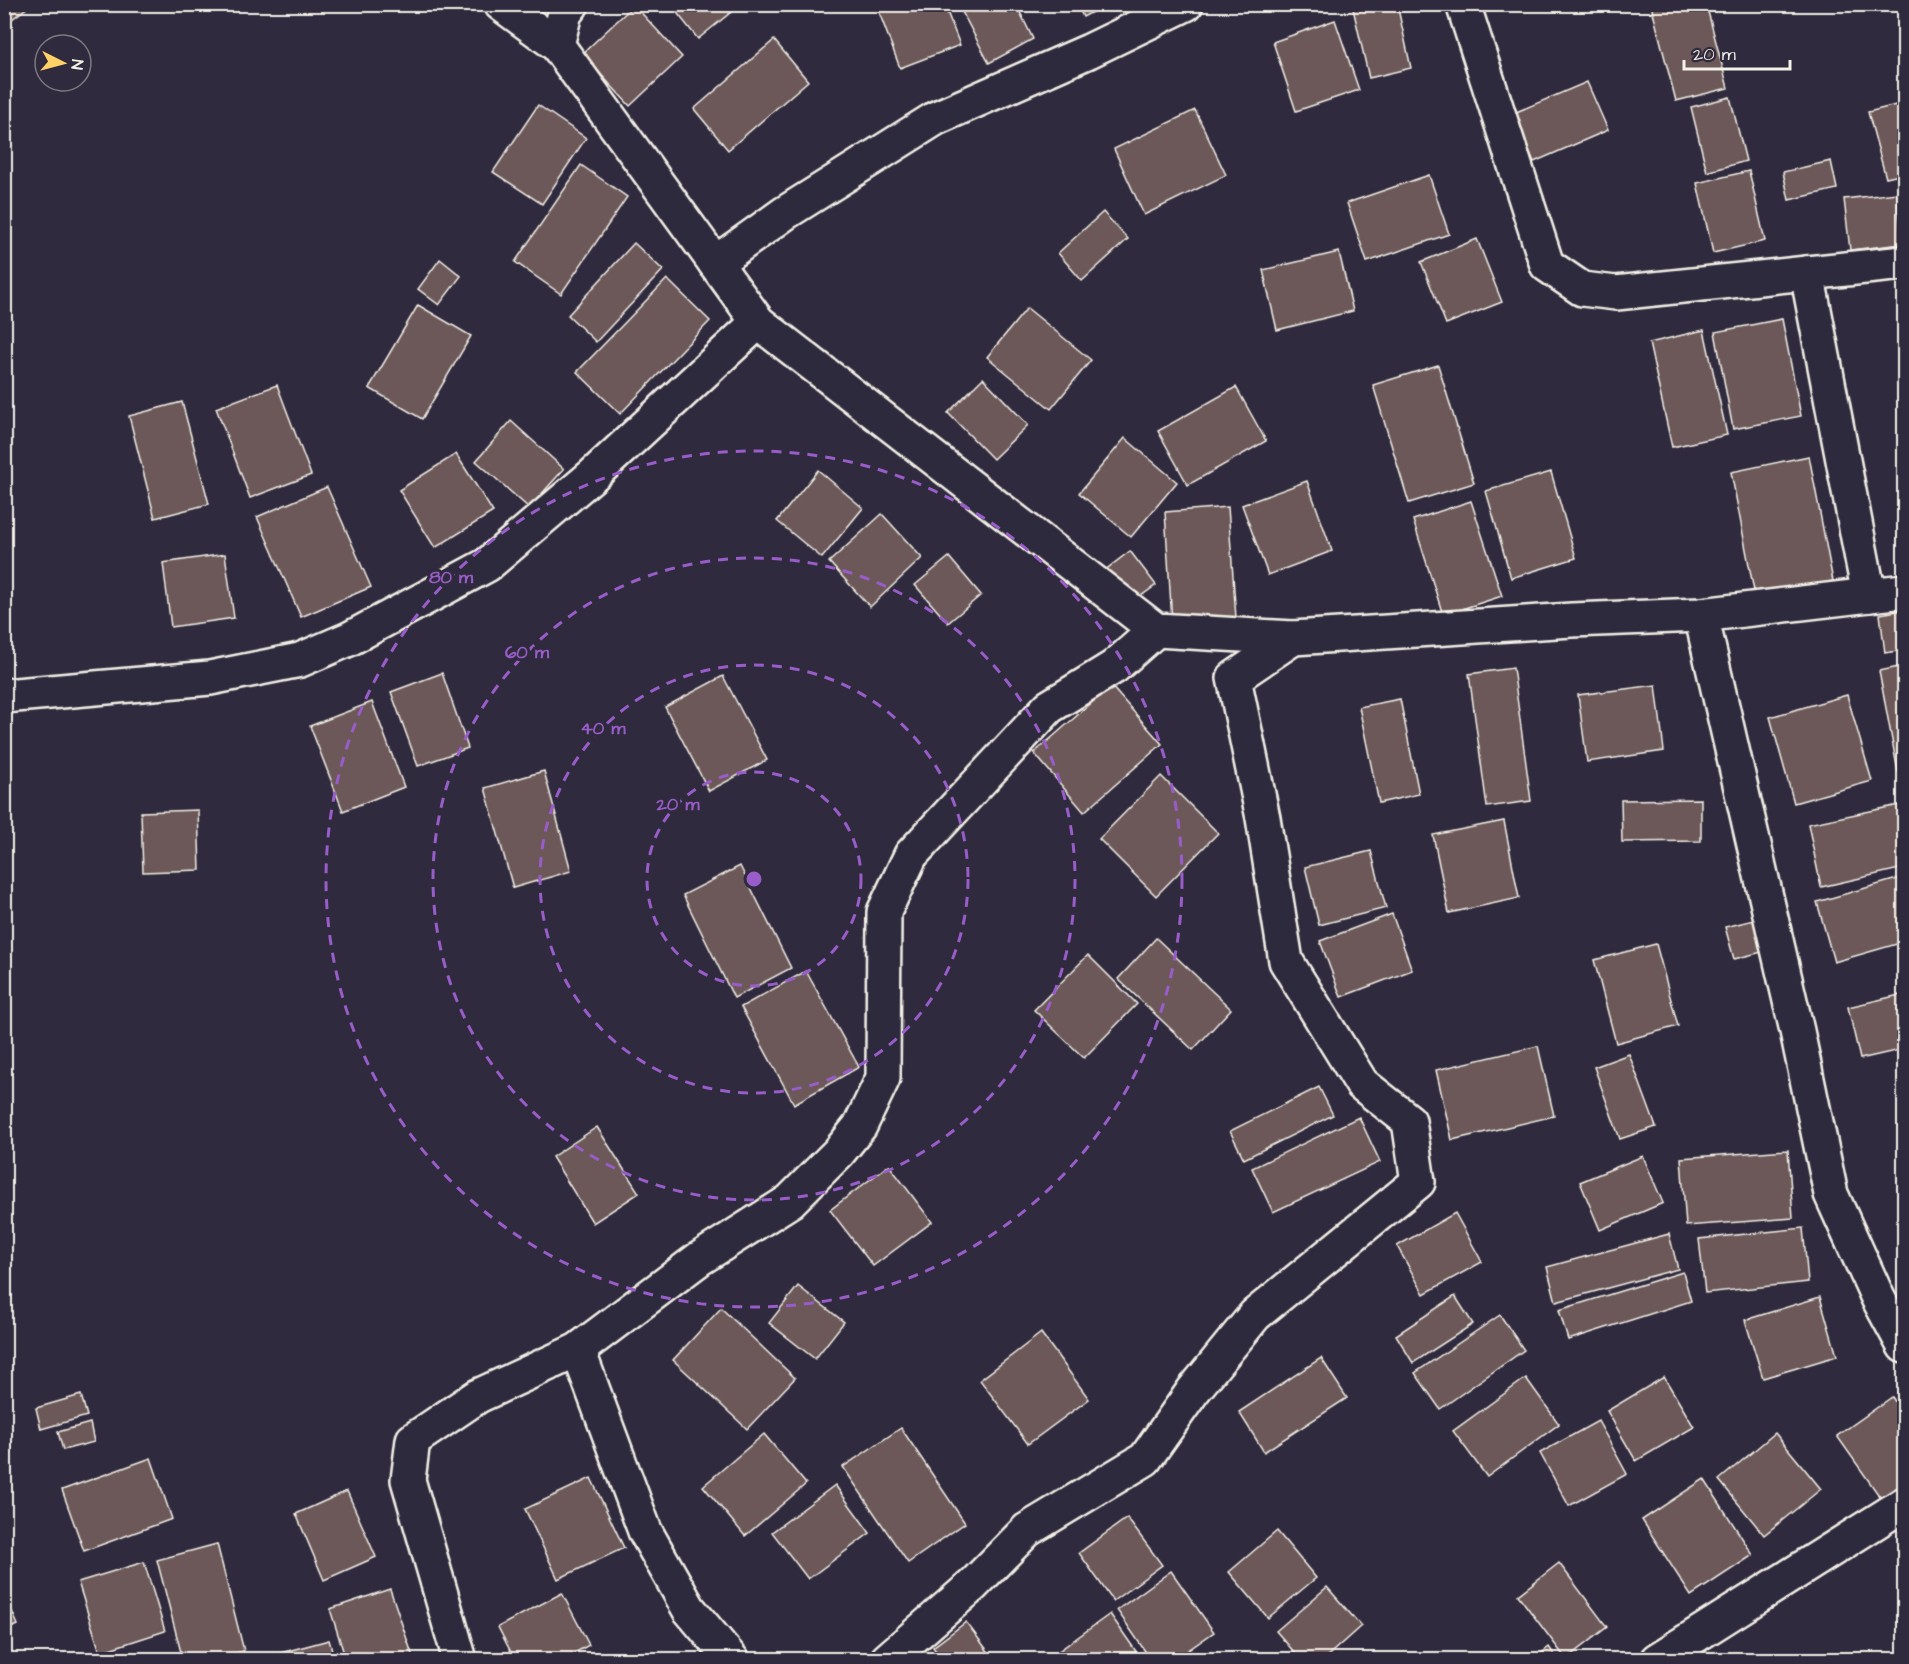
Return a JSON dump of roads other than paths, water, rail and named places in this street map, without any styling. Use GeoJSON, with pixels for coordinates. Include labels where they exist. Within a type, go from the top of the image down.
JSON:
{"type":"FeatureCollection","features":[{"type":"Feature","properties":{"kind":"street"},"geometry":{"type":"LineString","coordinates":[[501,4],[557,45],[758,322],[1156,630],[1293,638],[1572,620],[1701,615],[1905,591]]}},
{"type":"Feature","properties":{"kind":"street"},"geometry":{"type":"LineString","coordinates":[[557,45],[565,13],[572,4]]}},
{"type":"Feature","properties":{"kind":"street"},"geometry":{"type":"LineString","coordinates":[[715,263],[785,213],[936,118],[1089,51],[1186,4]]}},
{"type":"Feature","properties":{"kind":"street"},"geometry":{"type":"LineString","coordinates":[[1463,4],[1547,265],[1582,289],[1616,293],[1905,263]]}},
{"type":"Feature","properties":{"kind":"street"},"geometry":{"type":"LineString","coordinates":[[1807,273],[1869,595]]}},
{"type":"Feature","properties":{"kind":"street"},"geometry":{"type":"LineString","coordinates":[[4,696],[210,678],[300,660],[349,639],[487,565],[593,475],[758,322]]}},
{"type":"Feature","properties":{"kind":"street"},"geometry":{"type":"LineString","coordinates":[[1701,615],[1797,1031],[1831,1194],[1878,1298],[1905,1346]]}},
{"type":"Feature","properties":{"kind":"street"},"geometry":{"type":"LineString","coordinates":[[460,1659],[408,1480],[413,1440],[478,1396],[578,1350],[699,1259],[790,1201],[839,1152],[860,1126],[883,1078],[884,912],[911,855],[1049,707],[1114,667],[1156,630]]}},
{"type":"Feature","properties":{"kind":"street"},"geometry":{"type":"LineString","coordinates":[[887,1659],[973,1585],[1027,1530],[1145,1459],[1193,1391],[1255,1315],[1418,1182],[1408,1121],[1362,1084],[1286,961],[1263,818],[1234,678],[1293,638]]}},
{"type":"Feature","properties":{"kind":"street"},"geometry":{"type":"LineString","coordinates":[[578,1350],[645,1531],[689,1609],[732,1659]]}},
{"type":"Feature","properties":{"kind":"street"},"geometry":{"type":"LineString","coordinates":[[1657,1659],[1905,1504]]}}]}
